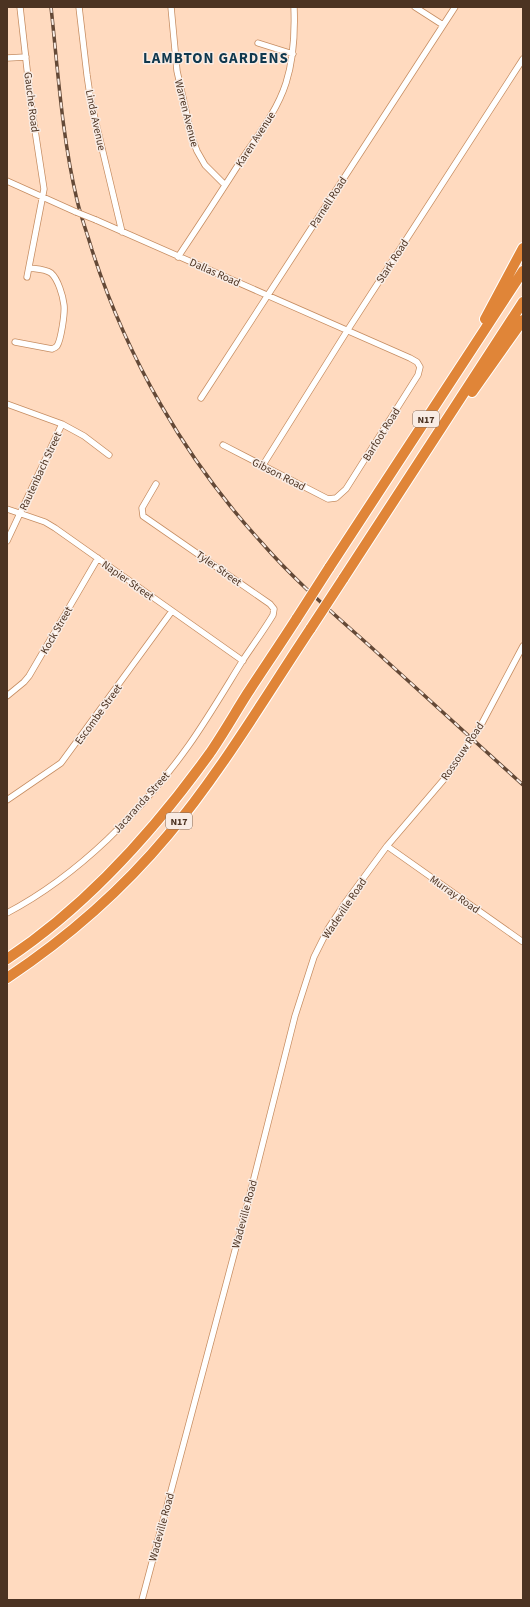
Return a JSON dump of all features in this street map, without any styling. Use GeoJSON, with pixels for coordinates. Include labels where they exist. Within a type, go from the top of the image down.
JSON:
{"type":"FeatureCollection","features":[{"type":"Feature","properties":{"kind":"highway"},"geometry":{"type":"LineString","coordinates":[[472,348],[484,319],[523,248]]}},
{"type":"Feature","properties":{"kind":"highway","name":"N17"},"geometry":{"type":"LineString","coordinates":[[7,958],[51,926],[84,898],[121,862],[156,824],[211,751],[523,271]]}},
{"type":"Feature","properties":{"kind":"highway","name":"N17"},"geometry":{"type":"LineString","coordinates":[[7,978],[34,959],[96,910],[167,836],[195,801],[344,579],[523,302]]}},
{"type":"Feature","properties":{"kind":"highway"},"geometry":{"type":"LineString","coordinates":[[419,462],[465,404],[523,320]]}},
{"type":"Feature","properties":{"kind":"street","name":"Gauche Road"},"geometry":{"type":"LineString","coordinates":[[20,7],[31,104],[44,181],[44,189],[27,277]]}},
{"type":"Feature","properties":{"kind":"street","name":"Linda Avenue"},"geometry":{"type":"LineString","coordinates":[[79,7],[91,102],[122,232]]}},
{"type":"Feature","properties":{"kind":"street","name":"Warren Avenue"},"geometry":{"type":"LineString","coordinates":[[171,7],[177,71],[192,138],[196,151],[205,165],[225,185]]}},
{"type":"Feature","properties":{"kind":"street","name":"Karen Avenue"},"geometry":{"type":"LineString","coordinates":[[178,257],[277,104],[286,84],[292,54],[294,39],[294,7]]}},
{"type":"Feature","properties":{"kind":"street"},"geometry":{"type":"LineString","coordinates":[[415,7],[443,25]]}},
{"type":"Feature","properties":{"kind":"street","name":"Parnell Road"},"geometry":{"type":"LineString","coordinates":[[201,398],[455,7]]}},
{"type":"Feature","properties":{"kind":"street"},"geometry":{"type":"LineString","coordinates":[[258,43],[292,54]]}},
{"type":"Feature","properties":{"kind":"street"},"geometry":{"type":"LineString","coordinates":[[7,58],[26,57]]}},
{"type":"Feature","properties":{"kind":"street","name":"Stark Road"},"geometry":{"type":"LineString","coordinates":[[263,465],[347,331],[523,59]]}},
{"type":"Feature","properties":{"kind":"street","name":"Dallas Road"},"geometry":{"type":"LineString","coordinates":[[7,181],[410,358],[417,362],[420,367]]}},
{"type":"Feature","properties":{"kind":"street"},"geometry":{"type":"LineString","coordinates":[[15,342],[52,349],[56,347],[64,311],[63,301],[58,287],[50,273],[29,268]]}},
{"type":"Feature","properties":{"kind":"street","name":"Barfoot Road"},"geometry":{"type":"LineString","coordinates":[[336,498],[342,493],[350,482],[418,375],[420,367]]}},
{"type":"Feature","properties":{"kind":"street"},"geometry":{"type":"LineString","coordinates":[[7,404],[62,424],[84,436],[109,455]]}},
{"type":"Feature","properties":{"kind":"street","name":"Rautenbach Street"},"geometry":{"type":"LineString","coordinates":[[7,541],[62,424]]}},
{"type":"Feature","properties":{"kind":"street","name":"Gibson Road"},"geometry":{"type":"LineString","coordinates":[[223,445],[328,499],[336,498]]}},
{"type":"Feature","properties":{"kind":"street","name":"Tyler Street"},"geometry":{"type":"LineString","coordinates":[[156,484],[142,508],[143,516],[270,604],[274,609],[273,615],[243,660]]}},
{"type":"Feature","properties":{"kind":"street","name":"Napier Street"},"geometry":{"type":"LineString","coordinates":[[7,509],[50,525],[243,660]]}},
{"type":"Feature","properties":{"kind":"street","name":"Kock Street"},"geometry":{"type":"LineString","coordinates":[[7,696],[29,676],[98,558]]}},
{"type":"Feature","properties":{"kind":"street","name":"Escombe Street"},"geometry":{"type":"LineString","coordinates":[[7,800],[61,763],[172,611]]}},
{"type":"Feature","properties":{"kind":"street","name":"Rossouw Road"},"geometry":{"type":"LineString","coordinates":[[387,846],[446,777],[466,748],[481,724],[523,646]]}},
{"type":"Feature","properties":{"kind":"street","name":"Jacaranda Street"},"geometry":{"type":"LineString","coordinates":[[7,913],[38,894],[84,860],[109,838],[140,806],[189,745],[243,660]]}},
{"type":"Feature","properties":{"kind":"street","name":"Murray Road"},"geometry":{"type":"LineString","coordinates":[[387,846],[523,942]]}},
{"type":"Feature","properties":{"kind":"street","name":"Wadeville Road"},"geometry":{"type":"LineString","coordinates":[[142,1600],[296,1016],[313,961],[332,922],[387,846]]}},
{"type":"Feature","properties":{"kind":"railway"},"geometry":{"type":"LineString","coordinates":[[51,7],[64,128],[72,176],[79,206],[92,250],[122,330],[161,406],[208,477],[234,511],[288,571],[523,785]]}},
{"type":"Feature","properties":{"kind":"district","name":"LAMBTON GARDENS"},"geometry":{"type":"Point","coordinates":[216,58]}}]}
